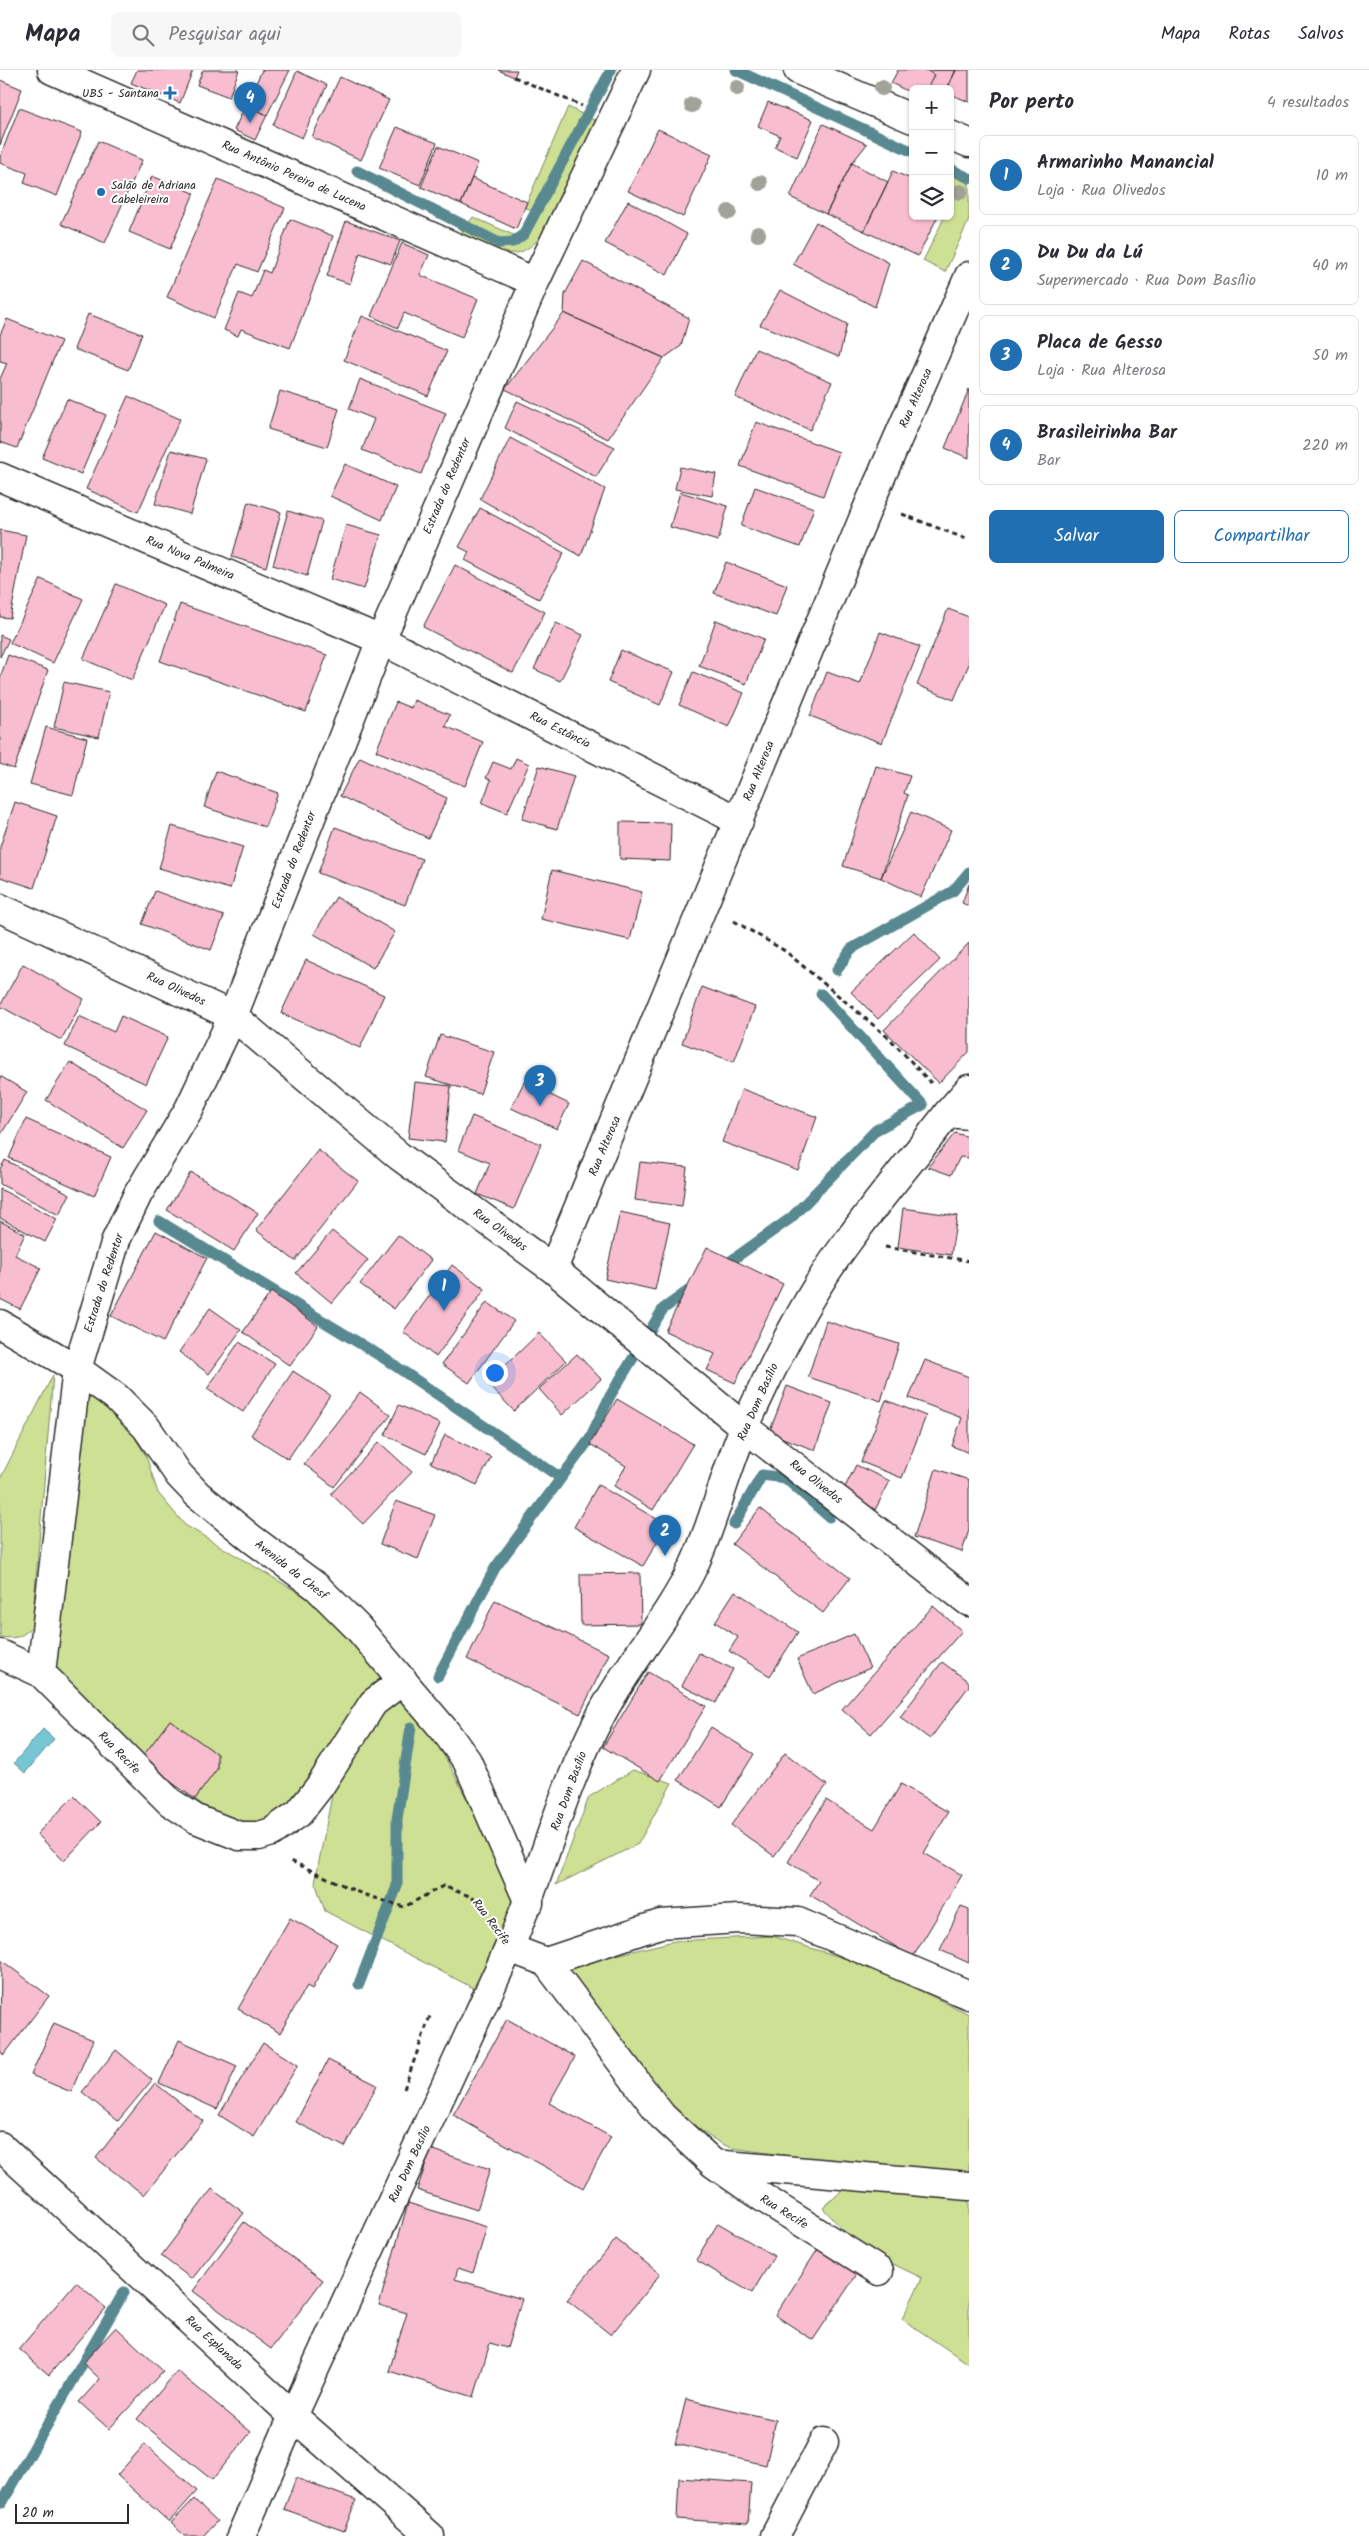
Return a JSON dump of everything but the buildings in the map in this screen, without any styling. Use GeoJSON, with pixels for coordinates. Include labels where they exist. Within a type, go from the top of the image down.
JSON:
{"type":"FeatureCollection","features":[{"type":"Feature","properties":{"kind":"street","name":"Rua Antônio Pereira de Lucena"},"geometry":{"type":"LineString","coordinates":[[52,70],[535,282]]}},
{"type":"Feature","properties":{"kind":"street","name":"Estrada do Redentor"},"geometry":{"type":"LineString","coordinates":[[40,1673],[77,1369],[116,1240],[138,1194],[189,1109],[233,1016],[381,640],[535,282],[636,70]]}},
{"type":"Feature","properties":{"kind":"street"},"geometry":{"type":"LineString","coordinates":[[798,70],[909,118]]}},
{"type":"Feature","properties":{"kind":"street"},"geometry":{"type":"LineString","coordinates":[[954,137],[969,143]]}},
{"type":"Feature","properties":{"kind":"street","name":"Rua Alterosa"},"geometry":{"type":"LineString","coordinates":[[553,1269],[706,904],[870,502],[969,276]]}},
{"type":"Feature","properties":{"kind":"street","name":"Rua Nova Palmeira"},"geometry":{"type":"LineString","coordinates":[[0,477],[381,640]]}},
{"type":"Feature","properties":{"kind":"street","name":"Rua Estância"},"geometry":{"type":"LineString","coordinates":[[381,640],[739,821]]}},
{"type":"Feature","properties":{"kind":"street","name":"Rua Olivedos"},"geometry":{"type":"LineString","coordinates":[[0,908],[233,1016],[399,1156],[553,1269],[744,1426],[969,1602]]}},
{"type":"Feature","properties":{"kind":"street","name":"Rua Dom Basílio"},"geometry":{"type":"LineString","coordinates":[[241,2536],[293,2416],[529,1903],[581,1755],[601,1716],[673,1603],[692,1568],[709,1531],[744,1426],[788,1336],[847,1241],[960,1106]]}},
{"type":"Feature","properties":{"kind":"street","name":"Avenida da Chesf"},"geometry":{"type":"LineString","coordinates":[[0,1324],[77,1369],[116,1397],[146,1426],[179,1475],[204,1500],[317,1587],[358,1628],[446,1732],[467,1761],[529,1903]]}},
{"type":"Feature","properties":{"kind":"street","name":"Rua Recife"},"geometry":{"type":"LineString","coordinates":[[0,1654],[40,1673],[170,1802],[196,1819],[239,1836]]}},
{"type":"Feature","properties":{"kind":"street"},"geometry":{"type":"LineString","coordinates":[[239,1836],[259,1836],[272,1832],[299,1813],[320,1786],[373,1703],[402,1680]]}},
{"type":"Feature","properties":{"kind":"street"},"geometry":{"type":"LineString","coordinates":[[546,1962],[660,1924],[739,1919],[798,1922],[969,1995]]}},
{"type":"Feature","properties":{"kind":"street","name":"Rua Recife"},"geometry":{"type":"LineString","coordinates":[[509,1948],[546,1962],[662,2116],[714,2164],[757,2194],[879,2271]]}},
{"type":"Feature","properties":{"kind":"street","name":"Rua Esplanada"},"geometry":{"type":"LineString","coordinates":[[0,2146],[293,2416],[430,2536]]}},
{"type":"Feature","properties":{"kind":"street"},"geometry":{"type":"LineString","coordinates":[[714,2164],[969,2186]]}},
{"type":"Feature","properties":{"kind":"street"},"geometry":{"type":"LineString","coordinates":[[775,2536],[824,2442]]}},
{"type":"Feature","properties":{"kind":"path"},"geometry":{"type":"LineString","coordinates":[[514,77],[574,102]]}},
{"type":"Feature","properties":{"kind":"path"},"geometry":{"type":"LineString","coordinates":[[870,502],[969,540]]}},
{"type":"Feature","properties":{"kind":"path"},"geometry":{"type":"LineString","coordinates":[[706,904],[785,951],[890,1040],[960,1106]]}},
{"type":"Feature","properties":{"kind":"path"},"geometry":{"type":"LineString","coordinates":[[847,1241],[969,1261]]}},
{"type":"Feature","properties":{"kind":"path","name":"Rua Recife"},"geometry":{"type":"LineString","coordinates":[[239,1836],[362,1894],[404,1907],[443,1886],[472,1897],[509,1948]]}},
{"type":"Feature","properties":{"kind":"green space"},"geometry":{"type":"Polygon","coordinates":[[[568,107],[600,123],[543,236],[524,250],[511,253],[488,247],[460,234],[473,217],[518,237],[524,234],[535,213],[525,207],[568,107]]]}},
{"type":"Feature","properties":{"kind":"green space"},"geometry":{"type":"Polygon","coordinates":[[[954,175],[969,181],[969,220],[945,272],[923,261],[943,220],[954,220],[954,175]]]}},
{"type":"Feature","properties":{"kind":"green space"},"geometry":{"type":"Polygon","coordinates":[[[53,1375],[32,1626],[18,1637],[0,1637],[0,1479],[53,1375]]]}},
{"type":"Feature","properties":{"kind":"green space"},"geometry":{"type":"Polygon","coordinates":[[[82,1387],[126,1423],[146,1456],[158,1493],[185,1525],[309,1599],[336,1619],[385,1680],[295,1799],[269,1819],[254,1824],[224,1822],[195,1799],[217,1769],[217,1754],[170,1720],[140,1760],[51,1667],[82,1387]]]}},
{"type":"Feature","properties":{"kind":"green space"},"geometry":{"type":"Polygon","coordinates":[[[396,1696],[413,1704],[450,1766],[515,1893],[514,1912],[477,1990],[325,1911],[315,1882],[332,1795],[356,1744],[396,1696]]]}},
{"type":"Feature","properties":{"kind":"green space"},"geometry":{"type":"Polygon","coordinates":[[[633,1770],[672,1783],[638,1844],[556,1885],[589,1797],[633,1770]]]}},
{"type":"Feature","properties":{"kind":"green space"},"geometry":{"type":"Polygon","coordinates":[[[772,1936],[866,1965],[969,2014],[969,2176],[900,2171],[732,2148],[710,2137],[687,2119],[663,2096],[616,2042],[559,1969],[674,1941],[772,1936]]]}},
{"type":"Feature","properties":{"kind":"green space"},"geometry":{"type":"Polygon","coordinates":[[[849,2184],[969,2198],[969,2364],[902,2319],[922,2278],[893,2264],[850,2238],[823,2208],[849,2184]]]}},
{"type":"Feature","properties":{"kind":"water"},"geometry":{"type":"Polygon","coordinates":[[[43,1729],[54,1739],[25,1773],[14,1763],[43,1729]]]}},
{"type":"Feature","properties":{"kind":"waterway"},"geometry":{"type":"LineString","coordinates":[[357,171],[499,243],[513,242],[524,234],[611,70]]}},
{"type":"Feature","properties":{"kind":"waterway"},"geometry":{"type":"LineString","coordinates":[[736,70],[909,150]]}},
{"type":"Feature","properties":{"kind":"waterway"},"geometry":{"type":"LineString","coordinates":[[954,171],[969,178]]}},
{"type":"Feature","properties":{"kind":"waterway"},"geometry":{"type":"LineString","coordinates":[[837,970],[851,949],[953,891],[969,872]]}},
{"type":"Feature","properties":{"kind":"waterway"},"geometry":{"type":"LineString","coordinates":[[721,1268],[791,1218],[876,1130],[923,1105],[821,994]]}},
{"type":"Feature","properties":{"kind":"waterway"},"geometry":{"type":"LineString","coordinates":[[159,1221],[382,1357],[561,1478]]}},
{"type":"Feature","properties":{"kind":"waterway"},"geometry":{"type":"LineString","coordinates":[[438,1676],[495,1568],[589,1440],[610,1396],[663,1309],[695,1286]]}},
{"type":"Feature","properties":{"kind":"waterway"},"geometry":{"type":"LineString","coordinates":[[734,1524],[762,1475],[785,1478],[829,1517]]}},
{"type":"Feature","properties":{"kind":"waterway"},"geometry":{"type":"LineString","coordinates":[[359,1984],[397,1886],[397,1819],[411,1727]]}},
{"type":"Feature","properties":{"kind":"waterway"},"geometry":{"type":"LineString","coordinates":[[2,2503],[124,2292]]}},
{"type":"Feature","properties":{"kind":"place","name":"UBS - Santana"},"geometry":{"type":"Point","coordinates":[170,93]}},
{"type":"Feature","properties":{"kind":"place","name":"Brasileirinha Bar"},"geometry":{"type":"Point","coordinates":[250,123]}},
{"type":"Feature","properties":{"kind":"place","name":"Salão de Adriana Cabeleireira"},"geometry":{"type":"Point","coordinates":[101,192]}},
{"type":"Feature","properties":{"kind":"place","name":"Placa de Gesso"},"geometry":{"type":"Point","coordinates":[540,1106]}},
{"type":"Feature","properties":{"kind":"place","name":"Armarinho Manancial"},"geometry":{"type":"Point","coordinates":[444,1311]}},
{"type":"Feature","properties":{"kind":"place","name":"Du Du da Lú"},"geometry":{"type":"Point","coordinates":[665,1556]}}]}
